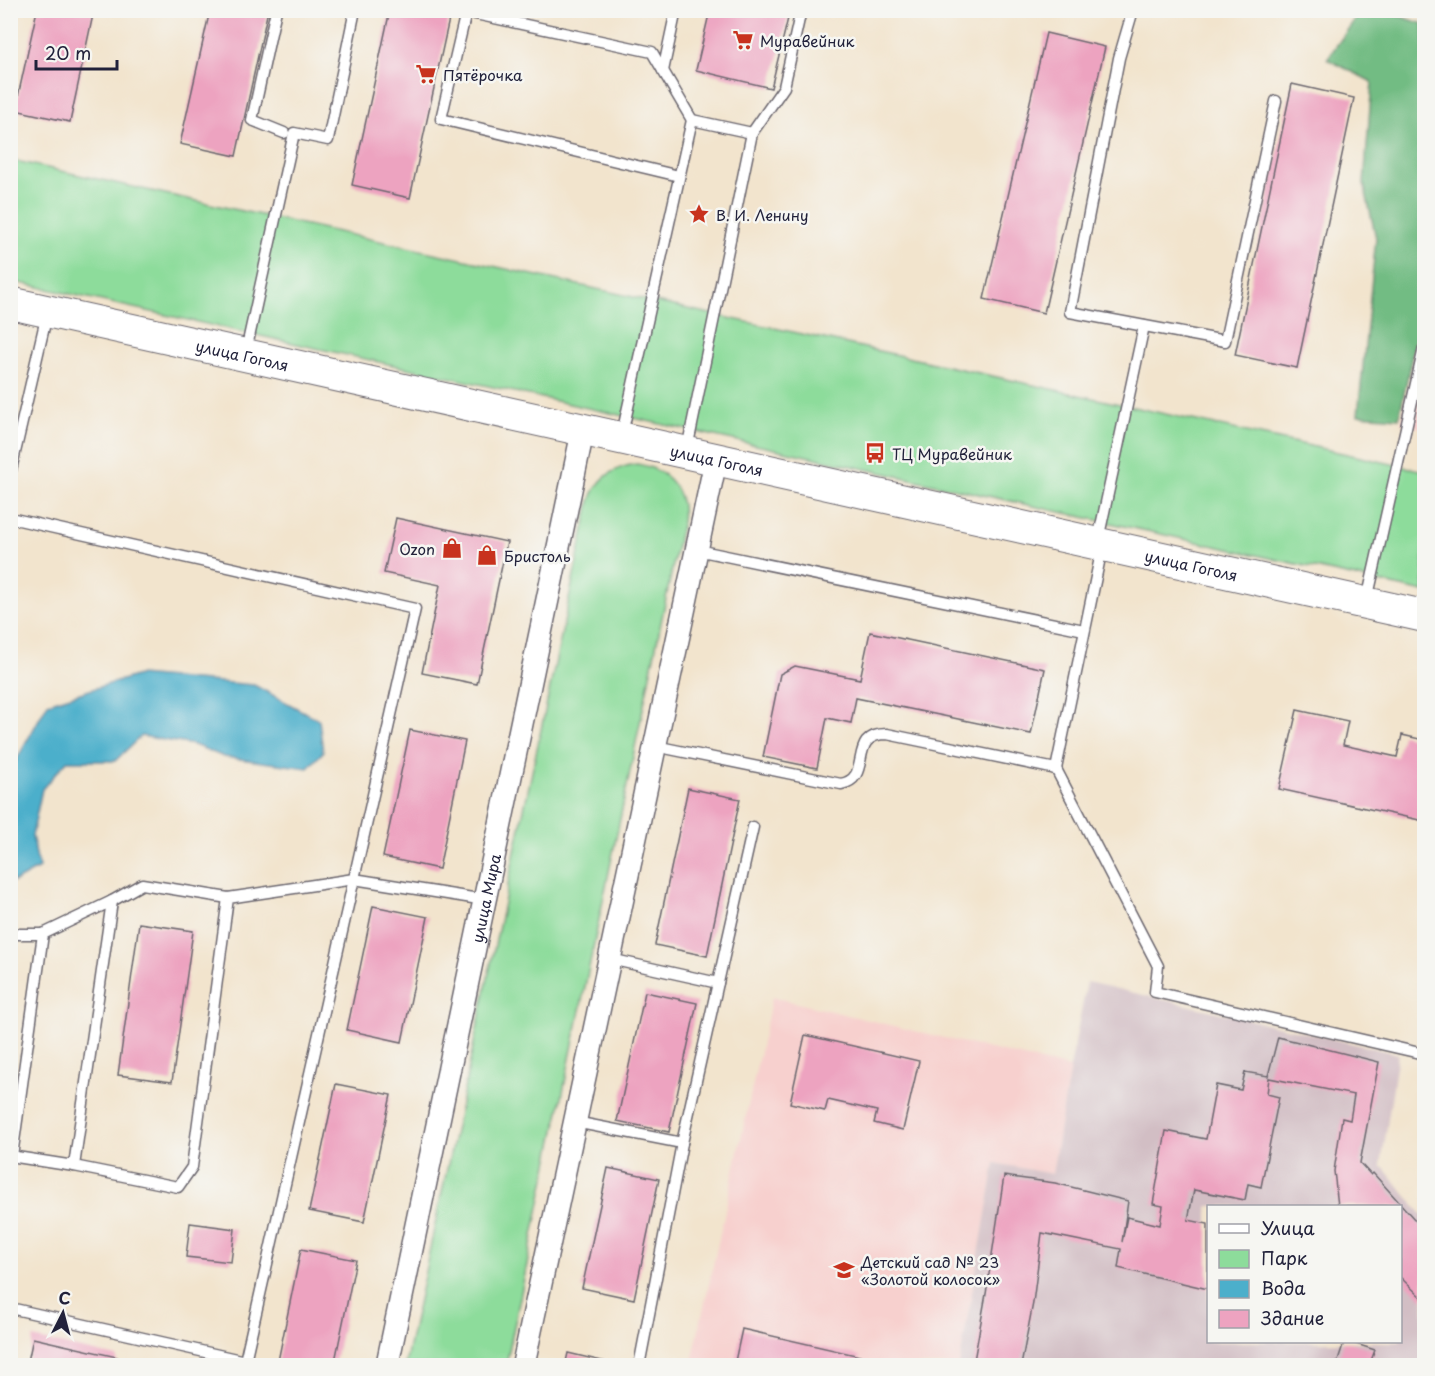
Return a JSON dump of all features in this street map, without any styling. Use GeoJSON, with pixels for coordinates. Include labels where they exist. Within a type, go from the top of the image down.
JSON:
{"type":"FeatureCollection","features":[{"type":"Feature","properties":{"kind":"main road","name":"улица Гоголя"},"geometry":{"type":"LineString","coordinates":[[10,303],[1425,616]]}},
{"type":"Feature","properties":{"kind":"street","name":"улица Мира"},"geometry":{"type":"LineString","coordinates":[[387,1365],[583,430]]}},
{"type":"Feature","properties":{"kind":"street"},"geometry":{"type":"LineString","coordinates":[[523,1365],[697,550],[701,456]]}},
{"type":"Feature","properties":{"kind":"lane"},"geometry":{"type":"LineString","coordinates":[[10,18],[12,10]]}},
{"type":"Feature","properties":{"kind":"lane"},"geometry":{"type":"LineString","coordinates":[[276,10],[252,120],[284,133]]}},
{"type":"Feature","properties":{"kind":"lane"},"geometry":{"type":"LineString","coordinates":[[245,354],[294,134],[328,140],[355,10]]}},
{"type":"Feature","properties":{"kind":"lane"},"geometry":{"type":"LineString","coordinates":[[663,71],[676,10]]}},
{"type":"Feature","properties":{"kind":"lane"},"geometry":{"type":"LineString","coordinates":[[701,456],[752,133],[784,87],[801,10]]}},
{"type":"Feature","properties":{"kind":"lane"},"geometry":{"type":"LineString","coordinates":[[1133,10],[1119,58],[1070,312],[1225,341],[1276,101]]}},
{"type":"Feature","properties":{"kind":"lane"},"geometry":{"type":"LineString","coordinates":[[621,438],[692,120],[652,52],[466,12],[441,119],[679,176]]}},
{"type":"Feature","properties":{"kind":"lane"},"geometry":{"type":"LineString","coordinates":[[692,120],[752,133]]}},
{"type":"Feature","properties":{"kind":"lane"},"geometry":{"type":"LineString","coordinates":[[10,474],[47,311]]}},
{"type":"Feature","properties":{"kind":"lane"},"geometry":{"type":"LineString","coordinates":[[1144,326],[1056,769],[1158,966],[1155,992],[1425,1054]]}},
{"type":"Feature","properties":{"kind":"lane"},"geometry":{"type":"LineString","coordinates":[[1367,603],[1425,348]]}},
{"type":"Feature","properties":{"kind":"lane"},"geometry":{"type":"LineString","coordinates":[[10,518],[415,609],[245,1361],[10,1308]]}},
{"type":"Feature","properties":{"kind":"lane"},"geometry":{"type":"LineString","coordinates":[[697,550],[1084,630]]}},
{"type":"Feature","properties":{"kind":"lane"},"geometry":{"type":"LineString","coordinates":[[655,746],[841,784],[853,779],[858,773],[864,745],[867,740],[878,734],[1056,769]]}},
{"type":"Feature","properties":{"kind":"lane"},"geometry":{"type":"LineString","coordinates":[[639,1365],[682,1143],[753,827]]}},
{"type":"Feature","properties":{"kind":"lane"},"geometry":{"type":"LineString","coordinates":[[10,934],[44,934],[142,884],[228,898],[354,879],[485,900]]}},
{"type":"Feature","properties":{"kind":"lane"},"geometry":{"type":"LineString","coordinates":[[44,934],[11,1156],[178,1187],[192,1167],[228,898]]}},
{"type":"Feature","properties":{"kind":"lane"},"geometry":{"type":"LineString","coordinates":[[74,1166],[112,901]]}},
{"type":"Feature","properties":{"kind":"lane"},"geometry":{"type":"LineString","coordinates":[[609,959],[718,982]]}},
{"type":"Feature","properties":{"kind":"lane"},"geometry":{"type":"LineString","coordinates":[[575,1122],[682,1143]]}},
{"type":"Feature","properties":{"kind":"shaded area"},"geometry":{"type":"Polygon","coordinates":[[[1424,326],[1424,429],[1401,423],[1424,326]]]}},
{"type":"Feature","properties":{"kind":"shaded area"},"geometry":{"type":"Polygon","coordinates":[[[1087,982],[1398,1054],[1381,1165],[1424,1217],[1424,1365],[959,1366],[995,1163],[1052,1174],[1087,982]]]}},
{"type":"Feature","properties":{"kind":"shaded area","name":"Детский сад № 23 «Золотой колосок»"},"geometry":{"type":"Polygon","coordinates":[[[772,997],[1070,1068],[1052,1174],[995,1163],[959,1365],[691,1366],[772,997]]]}},
{"type":"Feature","properties":{"kind":"green space"},"geometry":{"type":"Polygon","coordinates":[[[1383,11],[1424,24],[1424,298],[1399,418],[1358,415],[1376,238],[1364,184],[1372,82],[1327,59],[1356,18],[1383,11]]]}},
{"type":"Feature","properties":{"kind":"green space"},"geometry":{"type":"Polygon","coordinates":[[[11,160],[1424,471],[1424,592],[11,281],[11,160]]]}},
{"type":"Feature","properties":{"kind":"green space"},"geometry":{"type":"Polygon","coordinates":[[[637,464],[657,471],[672,483],[681,500],[682,522],[506,1365],[405,1365],[590,501],[597,486],[607,475],[637,464]]]}},
{"type":"Feature","properties":{"kind":"water"},"geometry":{"type":"Polygon","coordinates":[[[138,675],[254,685],[319,720],[323,752],[308,768],[224,757],[194,745],[141,736],[115,761],[67,761],[42,789],[32,836],[39,868],[14,882],[10,877],[11,770],[48,703],[138,675]]]}},
{"type":"Feature","properties":{"kind":"building"},"geometry":{"type":"Polygon","coordinates":[[[37,10],[94,10],[70,122],[15,110],[37,10]]]}},
{"type":"Feature","properties":{"kind":"building"},"geometry":{"type":"Polygon","coordinates":[[[210,10],[268,10],[236,156],[180,144],[210,10]]]}},
{"type":"Feature","properties":{"kind":"building"},"geometry":{"type":"Polygon","coordinates":[[[390,10],[451,10],[410,198],[352,185],[390,10]]]}},
{"type":"Feature","properties":{"kind":"building","name":"Муравейник"},"geometry":{"type":"Polygon","coordinates":[[[710,10],[790,10],[771,88],[696,70],[710,10]]]}},
{"type":"Feature","properties":{"kind":"building"},"geometry":{"type":"Polygon","coordinates":[[[1046,33],[1105,47],[1044,313],[984,299],[1046,33]]]}},
{"type":"Feature","properties":{"kind":"building"},"geometry":{"type":"Polygon","coordinates":[[[1292,84],[1354,98],[1297,368],[1235,355],[1292,84]]]}},
{"type":"Feature","properties":{"kind":"building"},"geometry":{"type":"Polygon","coordinates":[[[396,518],[507,542],[477,684],[422,673],[440,585],[384,573],[396,518]]]}},
{"type":"Feature","properties":{"kind":"building"},"geometry":{"type":"Polygon","coordinates":[[[870,632],[1045,669],[1031,734],[856,698],[851,723],[827,718],[817,768],[763,757],[780,674],[795,666],[860,679],[870,632]]]}},
{"type":"Feature","properties":{"kind":"building"},"geometry":{"type":"Polygon","coordinates":[[[1297,710],[1348,721],[1343,745],[1397,757],[1402,735],[1424,740],[1424,821],[1279,789],[1297,710]]]}},
{"type":"Feature","properties":{"kind":"building"},"geometry":{"type":"Polygon","coordinates":[[[410,730],[465,741],[439,869],[383,857],[410,730]]]}},
{"type":"Feature","properties":{"kind":"building"},"geometry":{"type":"Polygon","coordinates":[[[688,788],[740,799],[707,956],[655,945],[688,788]]]}},
{"type":"Feature","properties":{"kind":"building"},"geometry":{"type":"Polygon","coordinates":[[[373,906],[428,917],[402,1042],[347,1030],[373,906]]]}},
{"type":"Feature","properties":{"kind":"building"},"geometry":{"type":"Polygon","coordinates":[[[139,923],[193,931],[172,1082],[118,1075],[139,923]]]}},
{"type":"Feature","properties":{"kind":"building"},"geometry":{"type":"Polygon","coordinates":[[[645,992],[697,1003],[669,1132],[617,1121],[645,992]]]}},
{"type":"Feature","properties":{"kind":"building"},"geometry":{"type":"Polygon","coordinates":[[[805,1035],[919,1061],[903,1130],[874,1123],[877,1111],[828,1100],[825,1111],[790,1103],[805,1035]]]}},
{"type":"Feature","properties":{"kind":"building"},"geometry":{"type":"Polygon","coordinates":[[[1278,1037],[1379,1062],[1360,1163],[1371,1175],[1373,1173],[1402,1205],[1338,1205],[1334,1171],[1342,1118],[1350,1120],[1354,1095],[1269,1078],[1267,1094],[1279,1097],[1261,1187],[1248,1184],[1245,1200],[1194,1190],[1188,1220],[1207,1224],[1207,1289],[1118,1268],[1121,1249],[1042,1233],[1033,1303],[1021,1366],[973,1366],[1004,1176],[1055,1183],[1128,1201],[1122,1242],[1127,1217],[1160,1225],[1163,1206],[1153,1204],[1166,1131],[1206,1139],[1216,1085],[1241,1090],[1245,1072],[1268,1076],[1278,1037]]]}},
{"type":"Feature","properties":{"kind":"building"},"geometry":{"type":"Polygon","coordinates":[[[336,1084],[391,1095],[364,1222],[309,1211],[336,1084]]]}},
{"type":"Feature","properties":{"kind":"building"},"geometry":{"type":"Polygon","coordinates":[[[608,1168],[659,1179],[634,1299],[582,1288],[608,1168]]]}},
{"type":"Feature","properties":{"kind":"building"},"geometry":{"type":"Polygon","coordinates":[[[1402,1205],[1424,1230],[1424,1300],[1402,1279],[1402,1205]]]}},
{"type":"Feature","properties":{"kind":"building"},"geometry":{"type":"Polygon","coordinates":[[[190,1223],[235,1229],[231,1262],[186,1257],[190,1223]]]}},
{"type":"Feature","properties":{"kind":"building"},"geometry":{"type":"Polygon","coordinates":[[[301,1249],[356,1260],[334,1366],[277,1366],[301,1249]]]}},
{"type":"Feature","properties":{"kind":"building"},"geometry":{"type":"Polygon","coordinates":[[[742,1329],[860,1356],[858,1366],[734,1366],[742,1329]]]}},
{"type":"Feature","properties":{"kind":"building"},"geometry":{"type":"Polygon","coordinates":[[[33,1338],[117,1357],[116,1366],[27,1366],[33,1338]]]}},
{"type":"Feature","properties":{"kind":"building"},"geometry":{"type":"Polygon","coordinates":[[[1344,1343],[1353,1343],[1375,1350],[1369,1366],[1336,1366],[1344,1343]]]}},
{"type":"Feature","properties":{"kind":"building"},"geometry":{"type":"Polygon","coordinates":[[[568,1353],[619,1365],[619,1366],[565,1366],[568,1353]]]}},
{"type":"Feature","properties":{"kind":"place","name":"Муравейник"},"geometry":{"type":"Point","coordinates":[743,40]}},
{"type":"Feature","properties":{"kind":"place","name":"Пятёрочка"},"geometry":{"type":"Point","coordinates":[426,74]}},
{"type":"Feature","properties":{"kind":"place","name":"В. И. Ленину"},"geometry":{"type":"Point","coordinates":[699,214]}},
{"type":"Feature","properties":{"kind":"place","name":"ТЦ Муравейник"},"geometry":{"type":"Point","coordinates":[875,453]}},
{"type":"Feature","properties":{"kind":"place","name":"Ozon"},"geometry":{"type":"Point","coordinates":[452,548]}},
{"type":"Feature","properties":{"kind":"place","name":"Бристоль"},"geometry":{"type":"Point","coordinates":[487,555]}},
{"type":"Feature","properties":{"kind":"place","name":"Детский сад № 23 «Золотой колосок»"},"geometry":{"type":"Point","coordinates":[844,1270]}}]}
